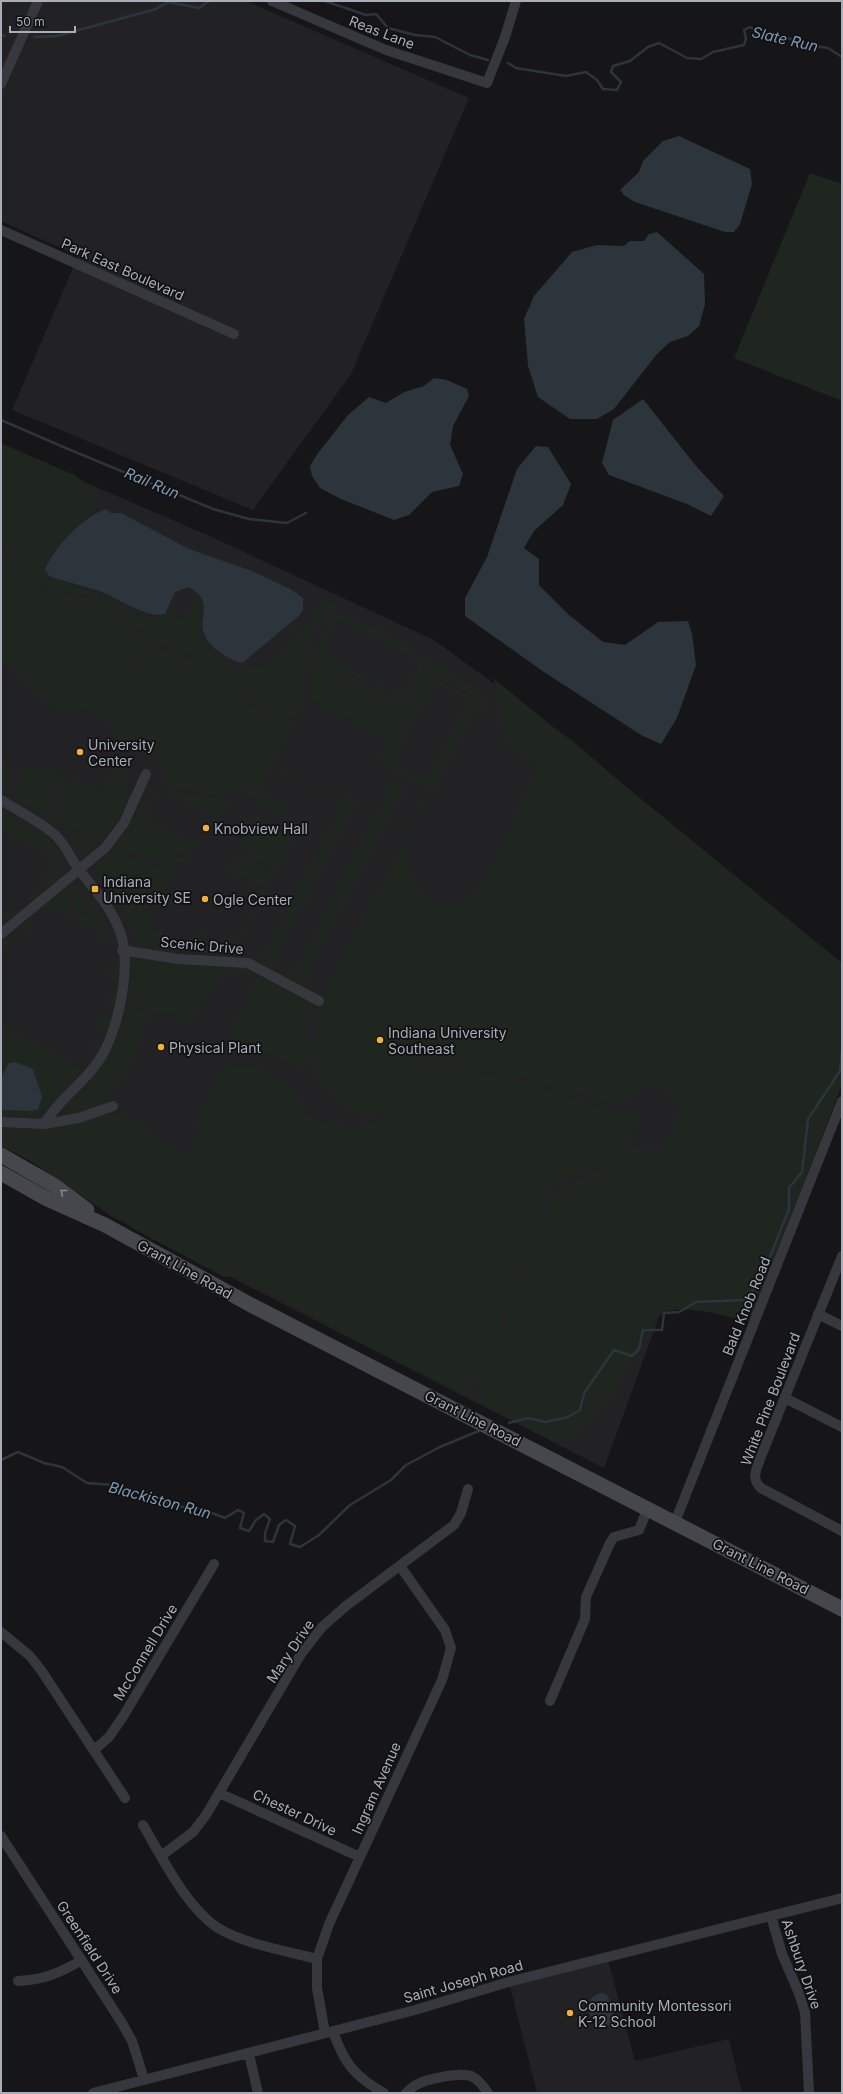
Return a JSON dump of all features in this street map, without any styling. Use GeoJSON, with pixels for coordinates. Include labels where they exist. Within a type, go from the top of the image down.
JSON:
{"type":"FeatureCollection","features":[{"type":"Feature","properties":{"kind":"main road","name":"Grant Line Road"},"geometry":{"type":"LineString","coordinates":[[1,1155],[55,1186],[105,1225]]}},
{"type":"Feature","properties":{"kind":"main road","name":"Grant Line Road"},"geometry":{"type":"LineString","coordinates":[[1,1173],[47,1199],[105,1225],[258,1308],[842,1608]]}},
{"type":"Feature","properties":{"kind":"street"},"geometry":{"type":"LineString","coordinates":[[1,84],[38,1]]}},
{"type":"Feature","properties":{"kind":"street","name":"Reas Lane"},"geometry":{"type":"LineString","coordinates":[[272,1],[366,42],[438,68],[487,83],[505,37],[516,1]]}},
{"type":"Feature","properties":{"kind":"street","name":"Park East Boulevard"},"geometry":{"type":"LineString","coordinates":[[1,230],[234,334]]}},
{"type":"Feature","properties":{"kind":"street"},"geometry":{"type":"LineString","coordinates":[[1,934],[105,848],[118,833],[130,814],[146,774]]}},
{"type":"Feature","properties":{"kind":"street"},"geometry":{"type":"LineString","coordinates":[[1,800],[53,833],[69,851],[78,870],[95,889],[112,916],[122,938],[123,984],[119,1008],[111,1036],[98,1062],[62,1100],[44,1124]]}},
{"type":"Feature","properties":{"kind":"street","name":"Scenic Drive"},"geometry":{"type":"LineString","coordinates":[[122,950],[178,959],[248,963],[319,1001]]}},
{"type":"Feature","properties":{"kind":"street","name":"Bald Knob Road"},"geometry":{"type":"LineString","coordinates":[[675,1522],[842,1101]]}},
{"type":"Feature","properties":{"kind":"street"},"geometry":{"type":"LineString","coordinates":[[1,1122],[44,1124],[79,1118],[113,1106]]}},
{"type":"Feature","properties":{"kind":"street","name":"White Pine Boulevard"},"geometry":{"type":"LineString","coordinates":[[842,1256],[755,1473],[756,1484],[842,1531]]}},
{"type":"Feature","properties":{"kind":"street"},"geometry":{"type":"LineString","coordinates":[[818,1314],[842,1326]]}},
{"type":"Feature","properties":{"kind":"street"},"geometry":{"type":"LineString","coordinates":[[785,1398],[842,1427]]}},
{"type":"Feature","properties":{"kind":"street","name":"Mary Drive"},"geometry":{"type":"LineString","coordinates":[[161,1856],[193,1832],[219,1793],[301,1654],[322,1627],[346,1606],[454,1525],[461,1513],[468,1489]]}},
{"type":"Feature","properties":{"kind":"street"},"geometry":{"type":"LineString","coordinates":[[550,1701],[585,1619],[586,1597],[610,1543],[614,1537],[639,1530],[648,1508]]}},
{"type":"Feature","properties":{"kind":"street","name":"McConnell Drive"},"geometry":{"type":"LineString","coordinates":[[94,1750],[109,1737],[124,1716],[214,1564]]}},
{"type":"Feature","properties":{"kind":"street","name":"Ingram Avenue"},"geometry":{"type":"LineString","coordinates":[[384,2093],[368,2083],[352,2069],[341,2054],[329,2032],[317,1988],[317,1959],[328,1924],[442,1680],[451,1648],[445,1630],[400,1566]]}},
{"type":"Feature","properties":{"kind":"street"},"geometry":{"type":"LineString","coordinates":[[1,1632],[30,1656],[42,1670],[125,1798]]}},
{"type":"Feature","properties":{"kind":"street","name":"Chester Drive"},"geometry":{"type":"LineString","coordinates":[[219,1793],[360,1857]]}},
{"type":"Feature","properties":{"kind":"street"},"geometry":{"type":"LineString","coordinates":[[143,1825],[161,1856],[197,1908],[217,1927],[242,1939],[317,1959]]}},
{"type":"Feature","properties":{"kind":"street","name":"Greenfield Drive"},"geometry":{"type":"LineString","coordinates":[[1,1836],[110,2003],[132,2041],[144,2079]]}},
{"type":"Feature","properties":{"kind":"street","name":"Saint Joseph Road"},"geometry":{"type":"LineString","coordinates":[[93,2093],[107,2091],[144,2079],[249,2054],[415,2010],[512,1981],[842,1898]]}},
{"type":"Feature","properties":{"kind":"street","name":"Ashbury Drive"},"geometry":{"type":"LineString","coordinates":[[771,1916],[782,1954],[798,1991],[805,2012],[809,2093]]}},
{"type":"Feature","properties":{"kind":"street"},"geometry":{"type":"LineString","coordinates":[[18,1981],[48,1978],[82,1960]]}},
{"type":"Feature","properties":{"kind":"street"},"geometry":{"type":"LineString","coordinates":[[249,2054],[258,2093]]}},
{"type":"Feature","properties":{"kind":"street"},"geometry":{"type":"LineString","coordinates":[[406,2093],[417,2085],[435,2078],[464,2075],[473,2077],[482,2084],[488,2093]]}},
{"type":"Feature","properties":{"kind":"shaded area"},"geometry":{"type":"Polygon","coordinates":[[[1,1],[246,1],[469,98],[351,374],[253,510],[12,410],[78,256],[1,221],[1,1]]]}},
{"type":"Feature","properties":{"kind":"shaded area"},"geometry":{"type":"Polygon","coordinates":[[[679,136],[750,169],[752,184],[740,224],[734,232],[725,232],[635,202],[625,196],[620,190],[639,172],[643,161],[663,141],[679,136]]]}},
{"type":"Feature","properties":{"kind":"shaded area"},"geometry":{"type":"Polygon","coordinates":[[[810,173],[842,184],[842,401],[734,358],[810,173]]]}},
{"type":"Feature","properties":{"kind":"shaded area"},"geometry":{"type":"Polygon","coordinates":[[[657,232],[704,274],[705,304],[699,326],[688,336],[670,342],[657,354],[614,409],[597,419],[570,419],[538,397],[528,366],[524,319],[534,296],[572,252],[597,245],[624,246],[630,241],[644,241],[649,234],[657,232]]]}},
{"type":"Feature","properties":{"kind":"shaded area"},"geometry":{"type":"Polygon","coordinates":[[[434,378],[447,380],[467,389],[469,396],[453,426],[450,445],[463,474],[459,486],[432,492],[409,515],[394,520],[341,499],[320,488],[312,476],[310,466],[318,453],[348,415],[369,397],[386,403],[404,392],[424,386],[434,378]]]}},
{"type":"Feature","properties":{"kind":"shaded area"},"geometry":{"type":"Polygon","coordinates":[[[643,399],[696,466],[724,496],[711,516],[687,504],[609,475],[602,463],[613,420],[643,399]]]}},
{"type":"Feature","properties":{"kind":"shaded area"},"geometry":{"type":"Polygon","coordinates":[[[1,443],[74,475],[98,492],[96,511],[66,537],[48,560],[44,568],[48,577],[108,596],[149,622],[154,622],[163,617],[177,593],[179,594],[168,622],[152,640],[111,601],[98,597],[55,591],[46,587],[8,553],[1,543],[1,443]]]}},
{"type":"Feature","properties":{"kind":"shaded area","name":"Indiana University Southeast"},"geometry":{"type":"Polygon","coordinates":[[[1,446],[205,534],[434,640],[574,742],[798,934],[604,1468],[111,1216],[30,1161],[1,1146],[1,446]]]}},
{"type":"Feature","properties":{"kind":"shaded area"},"geometry":{"type":"Polygon","coordinates":[[[536,446],[548,447],[571,484],[563,505],[534,531],[524,548],[539,559],[539,585],[569,615],[603,642],[625,645],[658,622],[688,621],[692,634],[696,665],[677,718],[661,744],[641,735],[544,672],[465,616],[465,598],[487,557],[517,469],[536,446]]]}},
{"type":"Feature","properties":{"kind":"shaded area"},"geometry":{"type":"Polygon","coordinates":[[[106,509],[111,513],[121,513],[189,549],[252,571],[290,589],[303,598],[303,610],[299,616],[242,663],[231,659],[214,648],[206,638],[203,626],[203,602],[201,597],[196,592],[188,587],[175,592],[165,614],[157,615],[141,611],[99,591],[49,576],[45,569],[63,542],[87,519],[106,509]]]}},
{"type":"Feature","properties":{"kind":"shaded area"},"geometry":{"type":"Polygon","coordinates":[[[1,547],[13,561],[47,591],[99,599],[113,605],[139,632],[151,641],[125,679],[108,694],[92,714],[78,707],[74,713],[57,711],[15,673],[17,669],[1,661],[1,547]]]}},
{"type":"Feature","properties":{"kind":"shaded area"},"geometry":{"type":"Polygon","coordinates":[[[194,599],[201,602],[200,641],[217,657],[237,670],[275,661],[293,638],[307,625],[325,599],[340,606],[325,616],[316,629],[310,643],[304,692],[296,721],[284,715],[251,704],[235,691],[213,666],[200,659],[162,646],[156,642],[176,617],[184,620],[194,599]]]}},
{"type":"Feature","properties":{"kind":"shaded area"},"geometry":{"type":"Polygon","coordinates":[[[337,615],[357,619],[370,625],[426,659],[416,680],[412,678],[419,663],[395,648],[339,621],[331,636],[323,632],[337,615]]]}},
{"type":"Feature","properties":{"kind":"shaded area"},"geometry":{"type":"Polygon","coordinates":[[[322,635],[330,639],[323,654],[365,677],[363,681],[314,656],[322,635]]]}},
{"type":"Feature","properties":{"kind":"shaded area"},"geometry":{"type":"Polygon","coordinates":[[[154,644],[177,655],[199,661],[213,669],[226,681],[241,700],[257,709],[295,722],[261,788],[250,785],[240,786],[221,796],[164,787],[166,774],[163,763],[155,756],[139,755],[133,757],[122,750],[126,742],[110,733],[108,723],[96,716],[106,701],[124,686],[135,673],[154,644]]]}},
{"type":"Feature","properties":{"kind":"shaded area"},"geometry":{"type":"Polygon","coordinates":[[[314,658],[401,703],[404,709],[405,722],[399,731],[387,736],[380,736],[311,700],[314,658]]]}},
{"type":"Feature","properties":{"kind":"shaded area"},"geometry":{"type":"Polygon","coordinates":[[[429,660],[458,675],[453,685],[425,670],[429,660]]]}},
{"type":"Feature","properties":{"kind":"shaded area"},"geometry":{"type":"Polygon","coordinates":[[[422,673],[452,687],[450,691],[435,683],[412,726],[407,723],[407,703],[422,673]]]}},
{"type":"Feature","properties":{"kind":"shaded area"},"geometry":{"type":"Polygon","coordinates":[[[460,677],[482,691],[487,702],[483,714],[477,711],[482,700],[455,686],[460,677]]]}},
{"type":"Feature","properties":{"kind":"shaded area"},"geometry":{"type":"Polygon","coordinates":[[[493,678],[842,963],[842,1085],[750,1322],[711,1313],[681,1309],[671,1310],[662,1314],[653,1322],[645,1333],[618,1387],[607,1403],[580,1430],[565,1440],[557,1443],[470,1399],[475,1395],[482,1398],[486,1391],[478,1387],[476,1383],[500,1332],[548,1200],[561,1188],[609,1164],[630,1145],[651,1150],[660,1150],[668,1139],[674,1126],[678,1114],[678,1100],[662,1089],[654,1087],[641,1090],[621,1106],[542,1085],[515,1075],[473,1067],[445,1055],[436,1055],[422,1065],[397,1092],[382,1113],[367,1118],[344,1106],[323,1086],[314,1072],[312,1059],[315,1021],[318,1007],[423,806],[416,802],[418,799],[423,799],[446,812],[444,817],[441,816],[442,812],[428,806],[425,808],[403,850],[418,890],[425,899],[439,904],[463,905],[483,883],[501,849],[537,766],[503,742],[501,703],[493,678]]]}},
{"type":"Feature","properties":{"kind":"shaded area"},"geometry":{"type":"Polygon","coordinates":[[[410,681],[414,683],[407,698],[403,700],[372,686],[376,683],[403,695],[410,681]]]}},
{"type":"Feature","properties":{"kind":"shaded area"},"geometry":{"type":"Polygon","coordinates":[[[454,688],[480,701],[434,790],[431,790],[408,778],[411,773],[426,780],[446,744],[467,700],[453,692],[454,688]]]}},
{"type":"Feature","properties":{"kind":"shaded area"},"geometry":{"type":"Polygon","coordinates":[[[404,730],[408,732],[394,764],[408,771],[405,777],[385,767],[387,762],[382,759],[379,764],[377,762],[386,743],[404,730]]]}},
{"type":"Feature","properties":{"kind":"shaded area"},"geometry":{"type":"Polygon","coordinates":[[[120,755],[130,760],[127,765],[125,775],[130,790],[130,796],[115,825],[100,841],[96,841],[51,819],[51,816],[70,779],[100,792],[117,767],[114,765],[120,755]]]}},
{"type":"Feature","properties":{"kind":"shaded area"},"geometry":{"type":"Polygon","coordinates":[[[1,761],[10,770],[10,792],[7,795],[1,793],[1,761]]]}},
{"type":"Feature","properties":{"kind":"shaded area"},"geometry":{"type":"Polygon","coordinates":[[[44,765],[65,776],[46,813],[43,814],[20,802],[18,799],[20,774],[23,769],[42,768],[44,765]]]}},
{"type":"Feature","properties":{"kind":"shaded area"},"geometry":{"type":"Polygon","coordinates":[[[287,766],[291,767],[288,773],[326,792],[329,787],[331,787],[325,801],[322,800],[325,794],[287,775],[282,780],[287,766]]]}},
{"type":"Feature","properties":{"kind":"shaded area"},"geometry":{"type":"Polygon","coordinates":[[[390,782],[407,791],[409,794],[407,798],[401,795],[345,902],[351,907],[349,909],[326,898],[328,894],[334,897],[390,789],[384,786],[390,782]]]}},
{"type":"Feature","properties":{"kind":"shaded area"},"geometry":{"type":"Polygon","coordinates":[[[242,787],[253,787],[291,807],[286,818],[236,789],[242,787]]]}},
{"type":"Feature","properties":{"kind":"shaded area"},"geometry":{"type":"Polygon","coordinates":[[[159,789],[167,789],[230,800],[219,820],[162,791],[158,799],[154,794],[159,789]]]}},
{"type":"Feature","properties":{"kind":"shaded area"},"geometry":{"type":"Polygon","coordinates":[[[342,792],[363,805],[356,804],[311,889],[294,881],[296,878],[303,881],[345,798],[340,794],[342,792]]]}},
{"type":"Feature","properties":{"kind":"shaded area"},"geometry":{"type":"Polygon","coordinates":[[[153,802],[146,813],[152,822],[199,845],[196,850],[156,861],[113,850],[139,808],[153,802]]]}},
{"type":"Feature","properties":{"kind":"shaded area"},"geometry":{"type":"Polygon","coordinates":[[[1,808],[37,831],[29,846],[1,831],[1,808]]]}},
{"type":"Feature","properties":{"kind":"shaded area"},"geometry":{"type":"Polygon","coordinates":[[[256,814],[264,818],[261,826],[263,829],[269,831],[273,828],[282,833],[297,834],[277,871],[246,855],[248,852],[241,848],[243,845],[241,844],[256,814]]]}},
{"type":"Feature","properties":{"kind":"shaded area"},"geometry":{"type":"Polygon","coordinates":[[[64,827],[96,843],[96,846],[88,852],[82,852],[64,827]]]}},
{"type":"Feature","properties":{"kind":"shaded area"},"geometry":{"type":"Polygon","coordinates":[[[40,832],[55,845],[61,861],[58,878],[51,887],[46,889],[41,885],[55,859],[32,847],[40,832]]]}},
{"type":"Feature","properties":{"kind":"shaded area"},"geometry":{"type":"Polygon","coordinates":[[[109,852],[142,861],[144,865],[143,869],[114,897],[95,870],[98,862],[109,852]]]}},
{"type":"Feature","properties":{"kind":"shaded area"},"geometry":{"type":"Polygon","coordinates":[[[188,855],[196,858],[195,861],[190,859],[188,862],[173,865],[174,870],[165,891],[147,895],[125,891],[130,883],[144,871],[161,863],[188,855]]]}},
{"type":"Feature","properties":{"kind":"shaded area"},"geometry":{"type":"Polygon","coordinates":[[[236,858],[243,862],[245,859],[275,875],[250,923],[245,920],[262,888],[228,871],[232,862],[234,863],[236,858]]]}},
{"type":"Feature","properties":{"kind":"shaded area"},"geometry":{"type":"Polygon","coordinates":[[[70,884],[72,886],[68,917],[51,908],[46,912],[43,912],[43,906],[64,886],[70,884]]]}},
{"type":"Feature","properties":{"kind":"shaded area"},"geometry":{"type":"Polygon","coordinates":[[[294,884],[316,896],[313,898],[308,896],[291,927],[281,922],[298,890],[292,887],[294,884]]]}},
{"type":"Feature","properties":{"kind":"shaded area"},"geometry":{"type":"Polygon","coordinates":[[[75,885],[85,889],[96,904],[73,914],[75,885]]]}},
{"type":"Feature","properties":{"kind":"shaded area"},"geometry":{"type":"Polygon","coordinates":[[[36,892],[39,896],[28,906],[25,905],[27,897],[30,898],[36,892]]]}},
{"type":"Feature","properties":{"kind":"shaded area"},"geometry":{"type":"Polygon","coordinates":[[[123,894],[154,897],[155,903],[146,907],[153,931],[164,928],[161,938],[182,949],[176,952],[138,945],[128,921],[116,901],[123,894]]]}},
{"type":"Feature","properties":{"kind":"shaded area"},"geometry":{"type":"Polygon","coordinates":[[[325,900],[348,912],[347,915],[340,912],[323,944],[313,939],[330,907],[324,903],[325,900]]]}},
{"type":"Feature","properties":{"kind":"shaded area"},"geometry":{"type":"Polygon","coordinates":[[[98,908],[113,933],[108,945],[104,945],[101,941],[103,934],[71,918],[98,908]]]}},
{"type":"Feature","properties":{"kind":"shaded area"},"geometry":{"type":"Polygon","coordinates":[[[14,909],[18,912],[17,915],[8,923],[3,919],[6,913],[9,914],[14,909]]]}},
{"type":"Feature","properties":{"kind":"shaded area"},"geometry":{"type":"Polygon","coordinates":[[[29,918],[33,922],[28,932],[22,932],[19,926],[29,918]]]}},
{"type":"Feature","properties":{"kind":"shaded area"},"geometry":{"type":"Polygon","coordinates":[[[280,925],[290,930],[273,962],[278,966],[278,969],[274,971],[256,962],[255,959],[258,955],[264,957],[280,925]]]}},
{"type":"Feature","properties":{"kind":"shaded area"},"geometry":{"type":"Polygon","coordinates":[[[198,927],[215,936],[189,947],[181,943],[180,940],[199,935],[198,927]]]}},
{"type":"Feature","properties":{"kind":"shaded area"},"geometry":{"type":"Polygon","coordinates":[[[241,928],[247,928],[239,945],[246,949],[247,953],[244,955],[208,954],[201,952],[202,948],[216,943],[229,950],[241,928]]]}},
{"type":"Feature","properties":{"kind":"shaded area"},"geometry":{"type":"Polygon","coordinates":[[[5,937],[9,938],[10,942],[5,949],[1,950],[1,941],[5,937]]]}},
{"type":"Feature","properties":{"kind":"shaded area"},"geometry":{"type":"Polygon","coordinates":[[[311,942],[322,946],[306,979],[310,982],[310,985],[306,988],[288,979],[287,975],[289,972],[295,973],[311,942]]]}},
{"type":"Feature","properties":{"kind":"shaded area"},"geometry":{"type":"Polygon","coordinates":[[[135,956],[240,966],[245,968],[247,972],[244,975],[228,974],[224,976],[200,1007],[197,1007],[189,1024],[171,1013],[160,1013],[158,1016],[129,1001],[129,962],[135,956]]]}},
{"type":"Feature","properties":{"kind":"shaded area"},"geometry":{"type":"Polygon","coordinates":[[[115,962],[118,974],[117,977],[113,978],[107,973],[109,966],[115,962]]]}},
{"type":"Feature","properties":{"kind":"shaded area"},"geometry":{"type":"Polygon","coordinates":[[[257,975],[313,1004],[308,1026],[308,1059],[306,1065],[302,1069],[230,1039],[236,1026],[230,1023],[234,1015],[240,1018],[252,995],[247,993],[257,975]]]}},
{"type":"Feature","properties":{"kind":"shaded area"},"geometry":{"type":"Polygon","coordinates":[[[113,991],[117,995],[115,1005],[110,1006],[105,1002],[110,993],[113,991]]]}},
{"type":"Feature","properties":{"kind":"shaded area"},"geometry":{"type":"Polygon","coordinates":[[[129,1003],[153,1016],[144,1024],[142,1031],[145,1034],[121,1085],[118,1084],[112,1095],[104,1102],[92,1108],[74,1114],[69,1114],[64,1110],[64,1105],[108,1057],[122,1024],[124,1025],[129,1003]]]}},
{"type":"Feature","properties":{"kind":"shaded area"},"geometry":{"type":"Polygon","coordinates":[[[101,1017],[109,1017],[111,1021],[108,1032],[105,1034],[96,1029],[101,1017]]]}},
{"type":"Feature","properties":{"kind":"shaded area"},"geometry":{"type":"Polygon","coordinates":[[[1,1025],[81,1067],[84,1061],[88,1064],[41,1116],[17,1118],[1,1116],[1,1025]]]}},
{"type":"Feature","properties":{"kind":"shaded area"},"geometry":{"type":"Polygon","coordinates":[[[95,1040],[101,1042],[98,1053],[94,1054],[89,1052],[95,1040]]]}},
{"type":"Feature","properties":{"kind":"shaded area"},"geometry":{"type":"Polygon","coordinates":[[[442,1058],[467,1070],[512,1077],[608,1110],[634,1111],[640,1116],[637,1129],[609,1159],[560,1182],[551,1188],[543,1200],[519,1275],[509,1300],[488,1348],[464,1395],[236,1276],[224,1277],[134,1229],[30,1160],[1,1146],[1,1127],[16,1129],[53,1128],[106,1114],[120,1115],[148,1129],[148,1131],[189,1160],[200,1132],[196,1123],[223,1070],[233,1065],[257,1067],[295,1091],[306,1114],[323,1121],[349,1127],[362,1126],[384,1118],[405,1088],[436,1059],[442,1058]]]}},
{"type":"Feature","properties":{"kind":"shaded area"},"geometry":{"type":"Polygon","coordinates":[[[15,1062],[33,1069],[42,1097],[38,1109],[31,1111],[1,1110],[1,1077],[9,1063],[15,1062]]]}},
{"type":"Feature","properties":{"kind":"shaded area","name":"Community Montessori K-12 School"},"geometry":{"type":"Polygon","coordinates":[[[608,1960],[635,2061],[729,2039],[742,2093],[537,2093],[510,1986],[608,1960]]]}},
{"type":"Feature","properties":{"kind":"shaded area"},"geometry":{"type":"Polygon","coordinates":[[[602,1993],[607,1995],[613,2008],[613,2020],[609,2026],[595,2022],[590,2014],[590,2000],[597,1994],[602,1993]]]}},
{"type":"Feature","properties":{"kind":"waterway","name":"Slate Run"},"geometry":{"type":"LineString","coordinates":[[34,37],[57,36],[156,9],[168,2],[199,8],[209,1]]}},
{"type":"Feature","properties":{"kind":"waterway","name":"Slate Run"},"geometry":{"type":"LineString","coordinates":[[325,1],[366,15],[376,14],[388,28],[415,35],[435,37],[470,55],[488,60]]}},
{"type":"Feature","properties":{"kind":"waterway","name":"Slate Run"},"geometry":{"type":"LineString","coordinates":[[508,63],[516,68],[566,76],[586,72],[597,80],[603,89],[617,90],[621,82],[611,72],[613,66],[630,61],[648,47],[659,43],[687,58],[701,59],[713,52],[744,45],[746,38],[744,30],[750,27],[761,33],[782,36],[807,45],[828,48],[842,57]]}},
{"type":"Feature","properties":{"kind":"waterway","name":"Slate Run"},"geometry":{"type":"LineString","coordinates":[[1,35],[5,36]]}},
{"type":"Feature","properties":{"kind":"waterway","name":"Rail Run"},"geometry":{"type":"LineString","coordinates":[[1,420],[213,509],[249,519],[287,523],[306,513]]}},
{"type":"Feature","properties":{"kind":"waterway","name":"Blackiston Run"},"geometry":{"type":"LineString","coordinates":[[509,1423],[528,1418],[545,1422],[568,1417],[580,1410],[584,1393],[614,1350],[632,1356],[639,1349],[643,1330],[662,1330],[664,1313],[679,1312],[696,1302],[744,1300],[760,1282],[789,1209],[789,1188],[802,1172],[808,1119],[840,1071],[842,1052]]}},
{"type":"Feature","properties":{"kind":"waterway","name":"Blackiston Run"},"geometry":{"type":"LineString","coordinates":[[1,1460],[18,1452],[44,1463],[62,1467],[87,1483],[114,1485],[175,1506],[201,1509],[225,1518],[238,1510],[244,1513],[240,1528],[249,1531],[256,1520],[264,1514],[270,1519],[265,1533],[265,1541],[273,1542],[279,1525],[286,1520],[295,1526],[290,1544],[300,1547],[319,1535],[350,1505],[391,1480],[406,1465],[440,1447],[481,1430]]}},
{"type":"Feature","properties":{"kind":"place","name":"University Center"},"geometry":{"type":"Point","coordinates":[80,752]}},
{"type":"Feature","properties":{"kind":"place","name":"Knobview Hall"},"geometry":{"type":"Point","coordinates":[206,828]}},
{"type":"Feature","properties":{"kind":"place","name":"Indiana University SE"},"geometry":{"type":"Point","coordinates":[95,889]}},
{"type":"Feature","properties":{"kind":"place","name":"Ogle Center"},"geometry":{"type":"Point","coordinates":[205,899]}},
{"type":"Feature","properties":{"kind":"place","name":"Indiana University Southeast"},"geometry":{"type":"Point","coordinates":[380,1040]}},
{"type":"Feature","properties":{"kind":"place","name":"Physical Plant"},"geometry":{"type":"Point","coordinates":[161,1047]}},
{"type":"Feature","properties":{"kind":"place","name":"Community Montessori K-12 School"},"geometry":{"type":"Point","coordinates":[570,2013]}}]}
